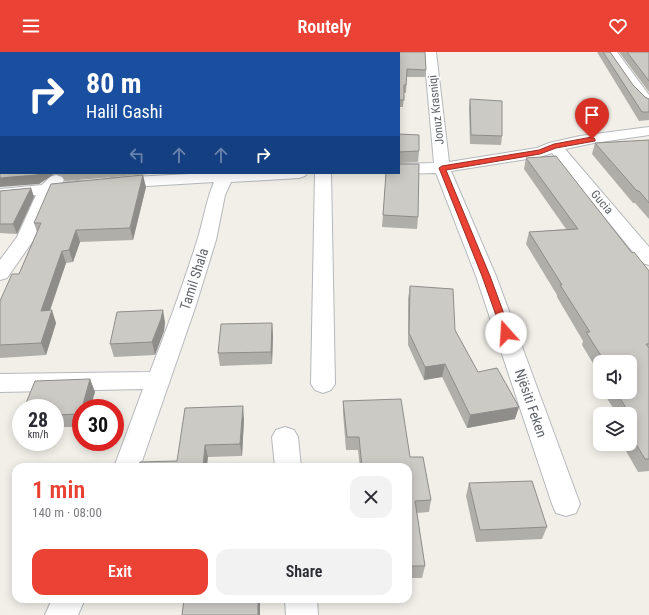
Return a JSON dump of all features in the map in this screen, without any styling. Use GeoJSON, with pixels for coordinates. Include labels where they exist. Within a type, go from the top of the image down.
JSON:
{"type":"FeatureCollection","features":[{"type":"Feature","properties":{"kind":"street","name":"Jonuz Krasniqi"},"geometry":{"type":"LineString","coordinates":[[430,52],[442,168]]}},
{"type":"Feature","properties":{"kind":"street"},"geometry":{"type":"LineString","coordinates":[[611,52],[638,92],[649,103]]}},
{"type":"Feature","properties":{"kind":"street"},"geometry":{"type":"LineString","coordinates":[[400,169],[442,168],[540,152],[554,146],[649,131]]}},
{"type":"Feature","properties":{"kind":"street","name":"Gucia"},"geometry":{"type":"LineString","coordinates":[[554,146],[649,259]]}},
{"type":"Feature","properties":{"kind":"street","name":"Njësiti Feken"},"geometry":{"type":"LineString","coordinates":[[442,168],[486,276],[566,504]]}},
{"type":"Feature","properties":{"kind":"street"},"geometry":{"type":"LineString","coordinates":[[0,274],[26,238],[47,189],[61,174]]}},
{"type":"Feature","properties":{"kind":"street"},"geometry":{"type":"LineString","coordinates":[[0,194],[96,185],[160,176],[225,177],[280,174]]}},
{"type":"Feature","properties":{"kind":"street"},"geometry":{"type":"LineString","coordinates":[[323,174],[323,384]]}},
{"type":"Feature","properties":{"kind":"street","name":"Tamil Shala"},"geometry":{"type":"LineString","coordinates":[[128,463],[186,304],[207,240],[217,195],[225,177]]}},
{"type":"Feature","properties":{"kind":"street"},"geometry":{"type":"LineString","coordinates":[[0,383],[159,380]]}},
{"type":"Feature","properties":{"kind":"street"},"geometry":{"type":"LineString","coordinates":[[285,437],[288,463]]}},
{"type":"Feature","properties":{"kind":"street"},"geometry":{"type":"LineString","coordinates":[[61,615],[67,603]]}},
{"type":"Feature","properties":{"kind":"street"},"geometry":{"type":"LineString","coordinates":[[301,603],[302,615]]}},
{"type":"Feature","properties":{"kind":"building"},"geometry":{"type":"Polygon","coordinates":[[[400,52],[425,52],[426,70],[407,69],[406,85],[404,85],[404,100],[400,100],[400,52]]]}},
{"type":"Feature","properties":{"kind":"building"},"geometry":{"type":"Polygon","coordinates":[[[603,52],[610,52],[633,85],[649,99],[649,112],[642,112],[603,52]]]}},
{"type":"Feature","properties":{"kind":"building"},"geometry":{"type":"Polygon","coordinates":[[[627,52],[649,52],[649,81],[627,52]]]}},
{"type":"Feature","properties":{"kind":"building"},"geometry":{"type":"Polygon","coordinates":[[[470,99],[502,101],[502,136],[471,135],[470,99]]]}},
{"type":"Feature","properties":{"kind":"building"},"geometry":{"type":"Polygon","coordinates":[[[400,134],[419,135],[419,151],[400,152],[400,134]]]}},
{"type":"Feature","properties":{"kind":"building"},"geometry":{"type":"Polygon","coordinates":[[[649,140],[649,203],[595,143],[649,140]]]}},
{"type":"Feature","properties":{"kind":"building"},"geometry":{"type":"Polygon","coordinates":[[[556,156],[632,253],[634,252],[649,271],[649,344],[646,344],[649,348],[649,459],[645,459],[637,446],[637,407],[625,407],[620,399],[637,399],[637,355],[601,355],[586,332],[590,332],[529,232],[578,229],[526,158],[556,156]]]}},
{"type":"Feature","properties":{"kind":"building"},"geometry":{"type":"Polygon","coordinates":[[[400,164],[419,164],[418,217],[383,215],[386,174],[400,174],[400,164]]]}},
{"type":"Feature","properties":{"kind":"building"},"geometry":{"type":"Polygon","coordinates":[[[0,174],[38,174],[36,175],[0,178],[0,174]]]}},
{"type":"Feature","properties":{"kind":"building"},"geometry":{"type":"Polygon","coordinates":[[[143,175],[130,228],[76,230],[69,250],[62,251],[41,311],[52,310],[41,343],[0,345],[0,301],[12,274],[19,274],[41,223],[34,223],[51,184],[143,175]]]}},
{"type":"Feature","properties":{"kind":"building"},"geometry":{"type":"Polygon","coordinates":[[[31,188],[13,224],[0,224],[0,191],[31,188]]]}},
{"type":"Feature","properties":{"kind":"building"},"geometry":{"type":"Polygon","coordinates":[[[410,286],[453,289],[455,330],[478,372],[497,368],[519,407],[470,415],[445,364],[425,367],[409,333],[410,286]]]}},
{"type":"Feature","properties":{"kind":"building"},"geometry":{"type":"Polygon","coordinates":[[[163,310],[152,342],[110,344],[117,312],[163,310]]]}},
{"type":"Feature","properties":{"kind":"building"},"geometry":{"type":"Polygon","coordinates":[[[272,323],[271,352],[218,353],[221,324],[272,323]]]}},
{"type":"Feature","properties":{"kind":"building"},"geometry":{"type":"Polygon","coordinates":[[[90,379],[84,399],[72,399],[72,414],[64,415],[64,399],[28,399],[35,381],[90,379]]]}},
{"type":"Feature","properties":{"kind":"building"},"geometry":{"type":"Polygon","coordinates":[[[401,399],[410,457],[423,457],[431,500],[415,501],[425,566],[412,566],[412,463],[362,463],[359,437],[347,437],[343,401],[401,399]]]}},
{"type":"Feature","properties":{"kind":"building"},"geometry":{"type":"Polygon","coordinates":[[[243,406],[240,444],[205,445],[203,463],[140,463],[177,461],[185,408],[243,406]]]}},
{"type":"Feature","properties":{"kind":"building"},"geometry":{"type":"Polygon","coordinates":[[[532,481],[547,527],[480,530],[469,483],[532,481]]]}},
{"type":"Feature","properties":{"kind":"building"},"geometry":{"type":"Polygon","coordinates":[[[184,603],[258,603],[258,615],[182,615],[184,603]]]}},
{"type":"Feature","properties":{"kind":"route"},"geometry":{"type":"LineString","coordinates":[[506,333],[486,276],[442,168],[540,152],[554,146],[592,139]]}}]}
